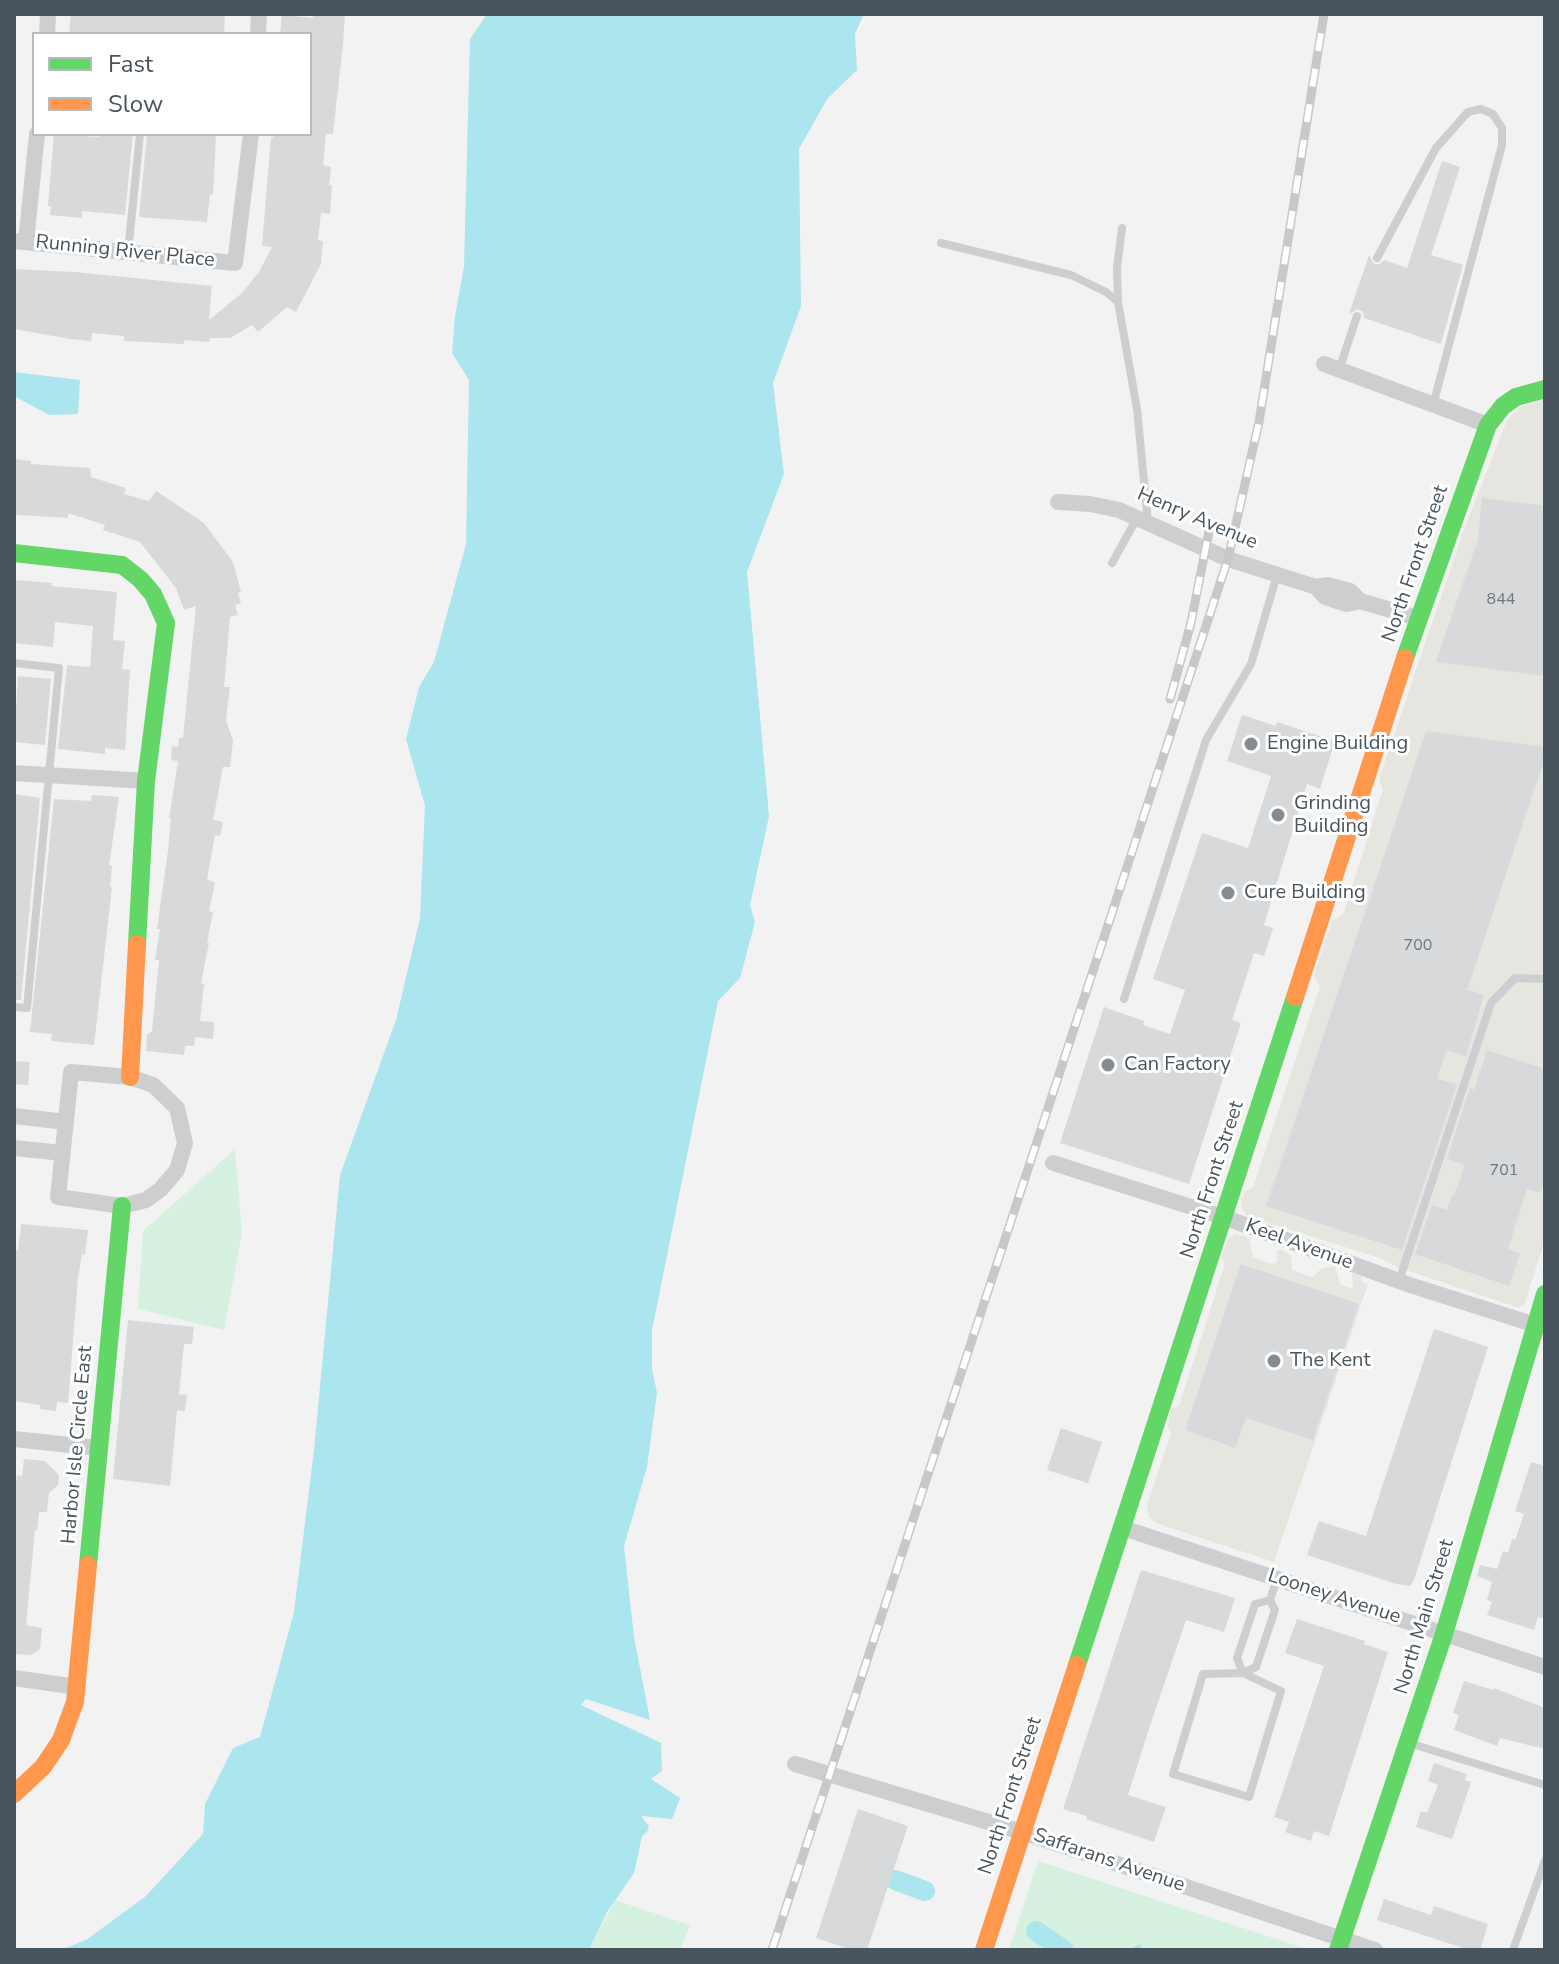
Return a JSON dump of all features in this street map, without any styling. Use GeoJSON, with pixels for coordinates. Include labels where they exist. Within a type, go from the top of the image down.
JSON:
{"type":"FeatureCollection","features":[{"type":"Feature","properties":{"kind":"street"},"geometry":{"type":"LineString","coordinates":[[20,241],[37,136]]}},
{"type":"Feature","properties":{"kind":"street","name":"Running River Place"},"geometry":{"type":"LineString","coordinates":[[20,241],[235,263],[251,136]]}},
{"type":"Feature","properties":{"kind":"street"},"geometry":{"type":"LineString","coordinates":[[1332,367],[1488,425],[1503,406],[1516,397],[1545,389]]}},
{"type":"Feature","properties":{"kind":"street","name":"North Front Street"},"geometry":{"type":"LineString","coordinates":[[984,1950],[1418,618],[1488,425]]}},
{"type":"Feature","properties":{"kind":"street","name":"Henry Avenue"},"geometry":{"type":"LineString","coordinates":[[1058,502],[1119,510],[1228,559],[1316,587],[1328,585],[1350,591],[1360,601],[1418,618]]}},
{"type":"Feature","properties":{"kind":"street"},"geometry":{"type":"LineString","coordinates":[[14,553],[122,565],[153,594],[166,623],[146,781],[130,1077]]}},
{"type":"Feature","properties":{"kind":"street"},"geometry":{"type":"LineString","coordinates":[[14,773],[146,781]]}},
{"type":"Feature","properties":{"kind":"street"},"geometry":{"type":"LineString","coordinates":[[71,1072],[130,1077],[153,1085],[177,1108],[185,1143],[177,1170],[161,1189],[146,1200],[122,1206],[58,1197],[71,1072]]}},
{"type":"Feature","properties":{"kind":"street"},"geometry":{"type":"LineString","coordinates":[[14,1116],[66,1122]]}},
{"type":"Feature","properties":{"kind":"street"},"geometry":{"type":"LineString","coordinates":[[14,1148],[63,1153]]}},
{"type":"Feature","properties":{"kind":"street","name":"Keel Avenue"},"geometry":{"type":"LineString","coordinates":[[1053,1163],[1223,1217],[1399,1281],[1540,1326]]}},
{"type":"Feature","properties":{"kind":"street","name":"Harbor Isle Circle East"},"geometry":{"type":"LineString","coordinates":[[14,1794],[43,1767],[61,1740],[75,1702],[122,1206]]}},
{"type":"Feature","properties":{"kind":"street","name":"North Main Street"},"geometry":{"type":"LineString","coordinates":[[1340,1945],[1444,1634],[1540,1326],[1545,1294]]}},
{"type":"Feature","properties":{"kind":"street"},"geometry":{"type":"LineString","coordinates":[[14,1439],[99,1448]]}},
{"type":"Feature","properties":{"kind":"street","name":"Looney Avenue"},"geometry":{"type":"LineString","coordinates":[[1123,1528],[1545,1667]]}},
{"type":"Feature","properties":{"kind":"street"},"geometry":{"type":"LineString","coordinates":[[14,1678],[77,1687]]}},
{"type":"Feature","properties":{"kind":"street","name":"Saffarans Avenue"},"geometry":{"type":"LineString","coordinates":[[795,1764],[1022,1832],[1340,1945],[1375,1950]]}},
{"type":"Feature","properties":{"kind":"lane"},"geometry":{"type":"LineString","coordinates":[[1377,258],[1436,148],[1468,112],[1481,109],[1493,114],[1502,128],[1502,145],[1433,406]]}},
{"type":"Feature","properties":{"kind":"lane"},"geometry":{"type":"LineString","coordinates":[[128,252],[140,136]]}},
{"type":"Feature","properties":{"kind":"lane"},"geometry":{"type":"LineString","coordinates":[[1112,563],[1142,519],[1137,409],[1118,302],[1117,268],[1122,228]]}},
{"type":"Feature","properties":{"kind":"lane"},"geometry":{"type":"LineString","coordinates":[[941,243],[1071,275],[1106,292],[1118,302]]}},
{"type":"Feature","properties":{"kind":"lane"},"geometry":{"type":"LineString","coordinates":[[1332,367],[1357,316]]}},
{"type":"Feature","properties":{"kind":"lane"},"geometry":{"type":"LineString","coordinates":[[1124,999],[1206,740],[1251,664],[1277,574]]}},
{"type":"Feature","properties":{"kind":"lane"},"geometry":{"type":"LineString","coordinates":[[14,663],[59,668],[27,1008],[14,1007]]}},
{"type":"Feature","properties":{"kind":"lane"},"geometry":{"type":"LineString","coordinates":[[1399,1281],[1491,1003],[1515,978],[1545,979]]}},
{"type":"Feature","properties":{"kind":"lane"},"geometry":{"type":"LineString","coordinates":[[1270,1600],[1255,1604],[1237,1658],[1243,1673],[1281,1691],[1249,1797],[1173,1774],[1203,1674],[1243,1673],[1256,1667],[1275,1610],[1270,1600],[1278,1579]]}},
{"type":"Feature","properties":{"kind":"lane"},"geometry":{"type":"LineString","coordinates":[[1408,1743],[1545,1785]]}},
{"type":"Feature","properties":{"kind":"lane"},"geometry":{"type":"LineString","coordinates":[[1513,1950],[1545,1860]]}},
{"type":"Feature","properties":{"kind":"shaded area"},"geometry":{"type":"Polygon","coordinates":[[[1545,398],[1545,1240],[1524,1305],[1519,1308],[1397,1267],[1380,1258],[1247,1216],[1241,1199],[1245,1191],[1253,1187],[1320,987],[1314,976],[1332,921],[1343,915],[1383,790],[1379,779],[1464,529],[1507,420],[1520,407],[1545,398]]]}},
{"type":"Feature","properties":{"kind":"shaded area"},"geometry":{"type":"Polygon","coordinates":[[[1235,1234],[1249,1238],[1253,1257],[1272,1264],[1277,1262],[1276,1252],[1280,1249],[1291,1256],[1292,1270],[1312,1277],[1321,1269],[1335,1266],[1340,1284],[1353,1289],[1352,1273],[1361,1276],[1362,1282],[1368,1284],[1274,1562],[1156,1523],[1149,1517],[1147,1505],[1171,1433],[1168,1427],[1171,1409],[1179,1406],[1225,1264],[1221,1257],[1229,1238],[1235,1234]]]}},
{"type":"Feature","properties":{"kind":"green space"},"geometry":{"type":"Polygon","coordinates":[[[235,1149],[242,1233],[224,1330],[138,1309],[143,1231],[235,1149]]]}},
{"type":"Feature","properties":{"kind":"green space"},"geometry":{"type":"Polygon","coordinates":[[[1038,1861],[1304,1948],[1009,1950],[1038,1861]]]}},
{"type":"Feature","properties":{"kind":"green space"},"geometry":{"type":"Polygon","coordinates":[[[615,1900],[690,1925],[680,1950],[589,1950],[615,1900]]]}},
{"type":"Feature","properties":{"kind":"water"},"geometry":{"type":"Polygon","coordinates":[[[487,14],[864,14],[855,34],[857,70],[827,99],[799,149],[801,306],[773,383],[784,474],[747,572],[769,816],[750,905],[755,922],[740,978],[718,1001],[652,1330],[652,1369],[657,1393],[647,1467],[624,1546],[634,1637],[650,1720],[586,1699],[581,1705],[661,1743],[662,1771],[651,1779],[680,1798],[672,1819],[641,1816],[649,1826],[642,1836],[634,1873],[607,1912],[589,1950],[60,1950],[86,1940],[146,1896],[203,1834],[205,1804],[233,1748],[260,1737],[294,1612],[314,1450],[340,1175],[396,1020],[420,918],[425,806],[406,739],[419,687],[434,662],[466,544],[469,380],[452,353],[464,267],[470,39],[487,14]]]}},
{"type":"Feature","properties":{"kind":"water"},"geometry":{"type":"Polygon","coordinates":[[[14,372],[80,380],[78,414],[49,415],[14,396],[14,372]]]}},
{"type":"Feature","properties":{"kind":"building"},"geometry":{"type":"Polygon","coordinates":[[[225,14],[224,32],[69,32],[71,15],[225,14]]]}},
{"type":"Feature","properties":{"kind":"building"},"geometry":{"type":"Polygon","coordinates":[[[313,14],[345,14],[333,134],[326,134],[323,165],[331,167],[330,214],[321,213],[318,240],[323,241],[321,264],[296,312],[287,307],[258,332],[252,325],[230,338],[210,338],[209,342],[184,340],[184,344],[124,341],[124,336],[92,333],[91,341],[14,329],[14,269],[212,286],[209,320],[242,293],[259,272],[272,247],[262,246],[271,137],[312,136],[312,32],[280,32],[282,15],[313,18],[313,14]]]}},
{"type":"Feature","properties":{"kind":"building"},"geometry":{"type":"Polygon","coordinates":[[[54,136],[133,136],[125,215],[82,211],[82,218],[50,215],[51,206],[48,206],[54,136]]]}},
{"type":"Feature","properties":{"kind":"building"},"geometry":{"type":"Polygon","coordinates":[[[147,136],[216,136],[213,195],[210,194],[207,222],[139,217],[147,136]]]}},
{"type":"Feature","properties":{"kind":"building"},"geometry":{"type":"Polygon","coordinates":[[[1442,161],[1460,167],[1431,255],[1463,265],[1441,344],[1364,318],[1363,312],[1358,309],[1349,314],[1369,255],[1374,264],[1384,260],[1407,268],[1442,161]]]}},
{"type":"Feature","properties":{"kind":"building"},"geometry":{"type":"Polygon","coordinates":[[[14,459],[31,461],[31,464],[90,468],[91,477],[126,488],[124,494],[149,501],[156,491],[204,523],[233,562],[241,603],[235,605],[238,615],[230,617],[224,687],[230,687],[226,720],[233,740],[230,767],[223,767],[213,820],[223,822],[220,836],[215,835],[207,879],[215,883],[201,983],[204,984],[200,1021],[214,1022],[213,1039],[195,1037],[194,1046],[185,1046],[184,1055],[146,1051],[147,1035],[152,1031],[159,960],[155,960],[160,929],[157,929],[178,761],[171,760],[172,746],[178,747],[179,738],[183,738],[196,606],[184,610],[176,588],[140,542],[103,530],[105,525],[68,513],[68,518],[14,513],[14,459]]]}},
{"type":"Feature","properties":{"kind":"building"},"geometry":{"type":"Polygon","coordinates":[[[1482,498],[1545,506],[1545,676],[1436,662],[1478,539],[1482,498]]]}},
{"type":"Feature","properties":{"kind":"building"},"geometry":{"type":"Polygon","coordinates":[[[14,580],[117,592],[113,640],[125,641],[122,669],[130,670],[125,750],[105,748],[105,754],[58,749],[67,665],[90,667],[93,626],[55,622],[53,647],[14,643],[14,580]]]}},
{"type":"Feature","properties":{"kind":"building"},"geometry":{"type":"Polygon","coordinates":[[[18,676],[51,679],[45,745],[14,742],[18,676]]]}},
{"type":"Feature","properties":{"kind":"building"},"geometry":{"type":"Polygon","coordinates":[[[1242,715],[1276,726],[1277,722],[1335,741],[1320,789],[1307,784],[1264,925],[1273,928],[1264,956],[1254,953],[1232,1020],[1241,1023],[1189,1184],[1060,1143],[1104,1007],[1170,1034],[1185,990],[1153,979],[1202,833],[1248,848],[1271,776],[1227,761],[1242,715]]]}},
{"type":"Feature","properties":{"kind":"building"},"geometry":{"type":"Polygon","coordinates":[[[1426,731],[1545,747],[1545,758],[1467,990],[1484,995],[1466,1056],[1447,1050],[1437,1079],[1457,1084],[1402,1250],[1266,1206],[1426,731]]]}},
{"type":"Feature","properties":{"kind":"building"},"geometry":{"type":"Polygon","coordinates":[[[14,794],[40,798],[21,1000],[14,1000],[14,794]]]}},
{"type":"Feature","properties":{"kind":"building"},"geometry":{"type":"Polygon","coordinates":[[[92,795],[119,797],[109,865],[112,866],[112,887],[94,1045],[51,1041],[52,1034],[30,1032],[54,799],[91,801],[92,795]]]}},
{"type":"Feature","properties":{"kind":"building"},"geometry":{"type":"Polygon","coordinates":[[[1487,1050],[1545,1069],[1545,1177],[1540,1193],[1527,1189],[1508,1249],[1520,1253],[1509,1286],[1415,1254],[1432,1205],[1447,1210],[1465,1165],[1447,1159],[1470,1088],[1474,1090],[1487,1050]]]}},
{"type":"Feature","properties":{"kind":"building"},"geometry":{"type":"Polygon","coordinates":[[[14,1061],[30,1062],[28,1085],[14,1084],[14,1061]]]}},
{"type":"Feature","properties":{"kind":"building"},"geometry":{"type":"Polygon","coordinates":[[[21,1224],[88,1230],[78,1278],[68,1403],[57,1402],[56,1411],[14,1401],[14,1250],[18,1250],[21,1224]]]}},
{"type":"Feature","properties":{"kind":"building","name":"The Kent"},"geometry":{"type":"Polygon","coordinates":[[[1241,1264],[1359,1304],[1313,1440],[1246,1418],[1235,1448],[1185,1430],[1241,1264]]]}},
{"type":"Feature","properties":{"kind":"building"},"geometry":{"type":"Polygon","coordinates":[[[128,1320],[194,1327],[192,1344],[184,1344],[179,1394],[187,1395],[185,1411],[177,1410],[170,1486],[113,1479],[128,1320]]]}},
{"type":"Feature","properties":{"kind":"building"},"geometry":{"type":"Polygon","coordinates":[[[1434,1329],[1488,1347],[1414,1580],[1410,1586],[1396,1584],[1307,1555],[1319,1521],[1366,1536],[1434,1329]]]}},
{"type":"Feature","properties":{"kind":"building"},"geometry":{"type":"Polygon","coordinates":[[[1061,1428],[1102,1442],[1088,1483],[1047,1470],[1061,1428]]]}},
{"type":"Feature","properties":{"kind":"building"},"geometry":{"type":"Polygon","coordinates":[[[24,1459],[45,1461],[59,1475],[58,1485],[49,1493],[47,1512],[39,1512],[35,1530],[26,1625],[42,1628],[40,1649],[31,1655],[14,1654],[14,1505],[17,1475],[22,1476],[24,1459]]]}},
{"type":"Feature","properties":{"kind":"building"},"geometry":{"type":"Polygon","coordinates":[[[1531,1462],[1545,1466],[1545,1619],[1538,1617],[1534,1630],[1487,1615],[1492,1602],[1487,1600],[1492,1582],[1477,1576],[1480,1565],[1497,1569],[1503,1551],[1508,1553],[1512,1539],[1515,1540],[1524,1514],[1515,1511],[1531,1462]]]}},
{"type":"Feature","properties":{"kind":"building"},"geometry":{"type":"Polygon","coordinates":[[[1141,1570],[1235,1598],[1224,1632],[1186,1620],[1148,1732],[1128,1795],[1166,1807],[1154,1842],[1063,1809],[1141,1570]]]}},
{"type":"Feature","properties":{"kind":"building"},"geometry":{"type":"Polygon","coordinates":[[[1297,1619],[1365,1641],[1364,1644],[1388,1652],[1329,1836],[1314,1831],[1311,1841],[1285,1832],[1289,1822],[1274,1817],[1324,1666],[1285,1653],[1297,1619]]]}},
{"type":"Feature","properties":{"kind":"building"},"geometry":{"type":"Polygon","coordinates":[[[1464,1681],[1494,1688],[1545,1708],[1545,1749],[1500,1738],[1497,1746],[1454,1730],[1459,1715],[1453,1713],[1464,1681]]]}},
{"type":"Feature","properties":{"kind":"building"},"geometry":{"type":"Polygon","coordinates":[[[1434,1763],[1467,1774],[1465,1780],[1471,1782],[1452,1839],[1416,1827],[1421,1811],[1427,1813],[1438,1785],[1428,1781],[1434,1763]]]}},
{"type":"Feature","properties":{"kind":"building"},"geometry":{"type":"Polygon","coordinates":[[[858,1809],[908,1826],[867,1950],[852,1950],[816,1938],[858,1809]]]}},
{"type":"Feature","properties":{"kind":"building"},"geometry":{"type":"Polygon","coordinates":[[[1384,1899],[1431,1915],[1434,1906],[1488,1924],[1480,1950],[1469,1950],[1377,1920],[1384,1899]]]}},
{"type":"Feature","properties":{"kind":"waterway"},"geometry":{"type":"LineString","coordinates":[[895,1880],[925,1891]]}},
{"type":"Feature","properties":{"kind":"waterway"},"geometry":{"type":"LineString","coordinates":[[1036,1931],[1064,1950]]}},
{"type":"Feature","properties":{"kind":"waterway"},"geometry":{"type":"LineString","coordinates":[[1135,1950],[1139,1948]]}},
{"type":"Feature","properties":{"kind":"railway"},"geometry":{"type":"LineString","coordinates":[[772,1950],[1228,559],[1259,422],[1324,14]]}},
{"type":"Feature","properties":{"kind":"railway"},"geometry":{"type":"LineString","coordinates":[[1170,699],[1191,623],[1209,531]]}},
{"type":"Feature","properties":{"kind":"traffic: fast"},"geometry":{"type":"LineString","coordinates":[[1405,658],[1488,425],[1503,406],[1516,397],[1545,389]]}},
{"type":"Feature","properties":{"kind":"traffic: fast"},"geometry":{"type":"LineString","coordinates":[[14,553],[122,565],[153,594],[166,623],[146,781],[137,944]]}},
{"type":"Feature","properties":{"kind":"traffic: fast"},"geometry":{"type":"LineString","coordinates":[[1077,1665],[1295,997]]}},
{"type":"Feature","properties":{"kind":"traffic: fast"},"geometry":{"type":"LineString","coordinates":[[88,1565],[122,1206]]}},
{"type":"Feature","properties":{"kind":"traffic: fast"},"geometry":{"type":"LineString","coordinates":[[1338,1950],[1444,1634],[1545,1294]]}},
{"type":"Feature","properties":{"kind":"traffic: slow"},"geometry":{"type":"LineString","coordinates":[[1295,997],[1405,658]]}},
{"type":"Feature","properties":{"kind":"traffic: slow"},"geometry":{"type":"LineString","coordinates":[[130,1077],[137,944]]}},
{"type":"Feature","properties":{"kind":"traffic: slow"},"geometry":{"type":"LineString","coordinates":[[14,1794],[43,1767],[61,1740],[75,1702],[88,1565]]}},
{"type":"Feature","properties":{"kind":"traffic: slow"},"geometry":{"type":"LineString","coordinates":[[984,1950],[1077,1665]]}},
{"type":"Feature","properties":{"kind":"place","name":"Engine Building"},"geometry":{"type":"Point","coordinates":[1251,744]}},
{"type":"Feature","properties":{"kind":"place","name":"Grinding Building"},"geometry":{"type":"Point","coordinates":[1278,815]}},
{"type":"Feature","properties":{"kind":"place","name":"Cure Building"},"geometry":{"type":"Point","coordinates":[1228,893]}},
{"type":"Feature","properties":{"kind":"place","name":"Can Factory"},"geometry":{"type":"Point","coordinates":[1108,1065]}},
{"type":"Feature","properties":{"kind":"place","name":"The Kent"},"geometry":{"type":"Point","coordinates":[1274,1361]}}]}
